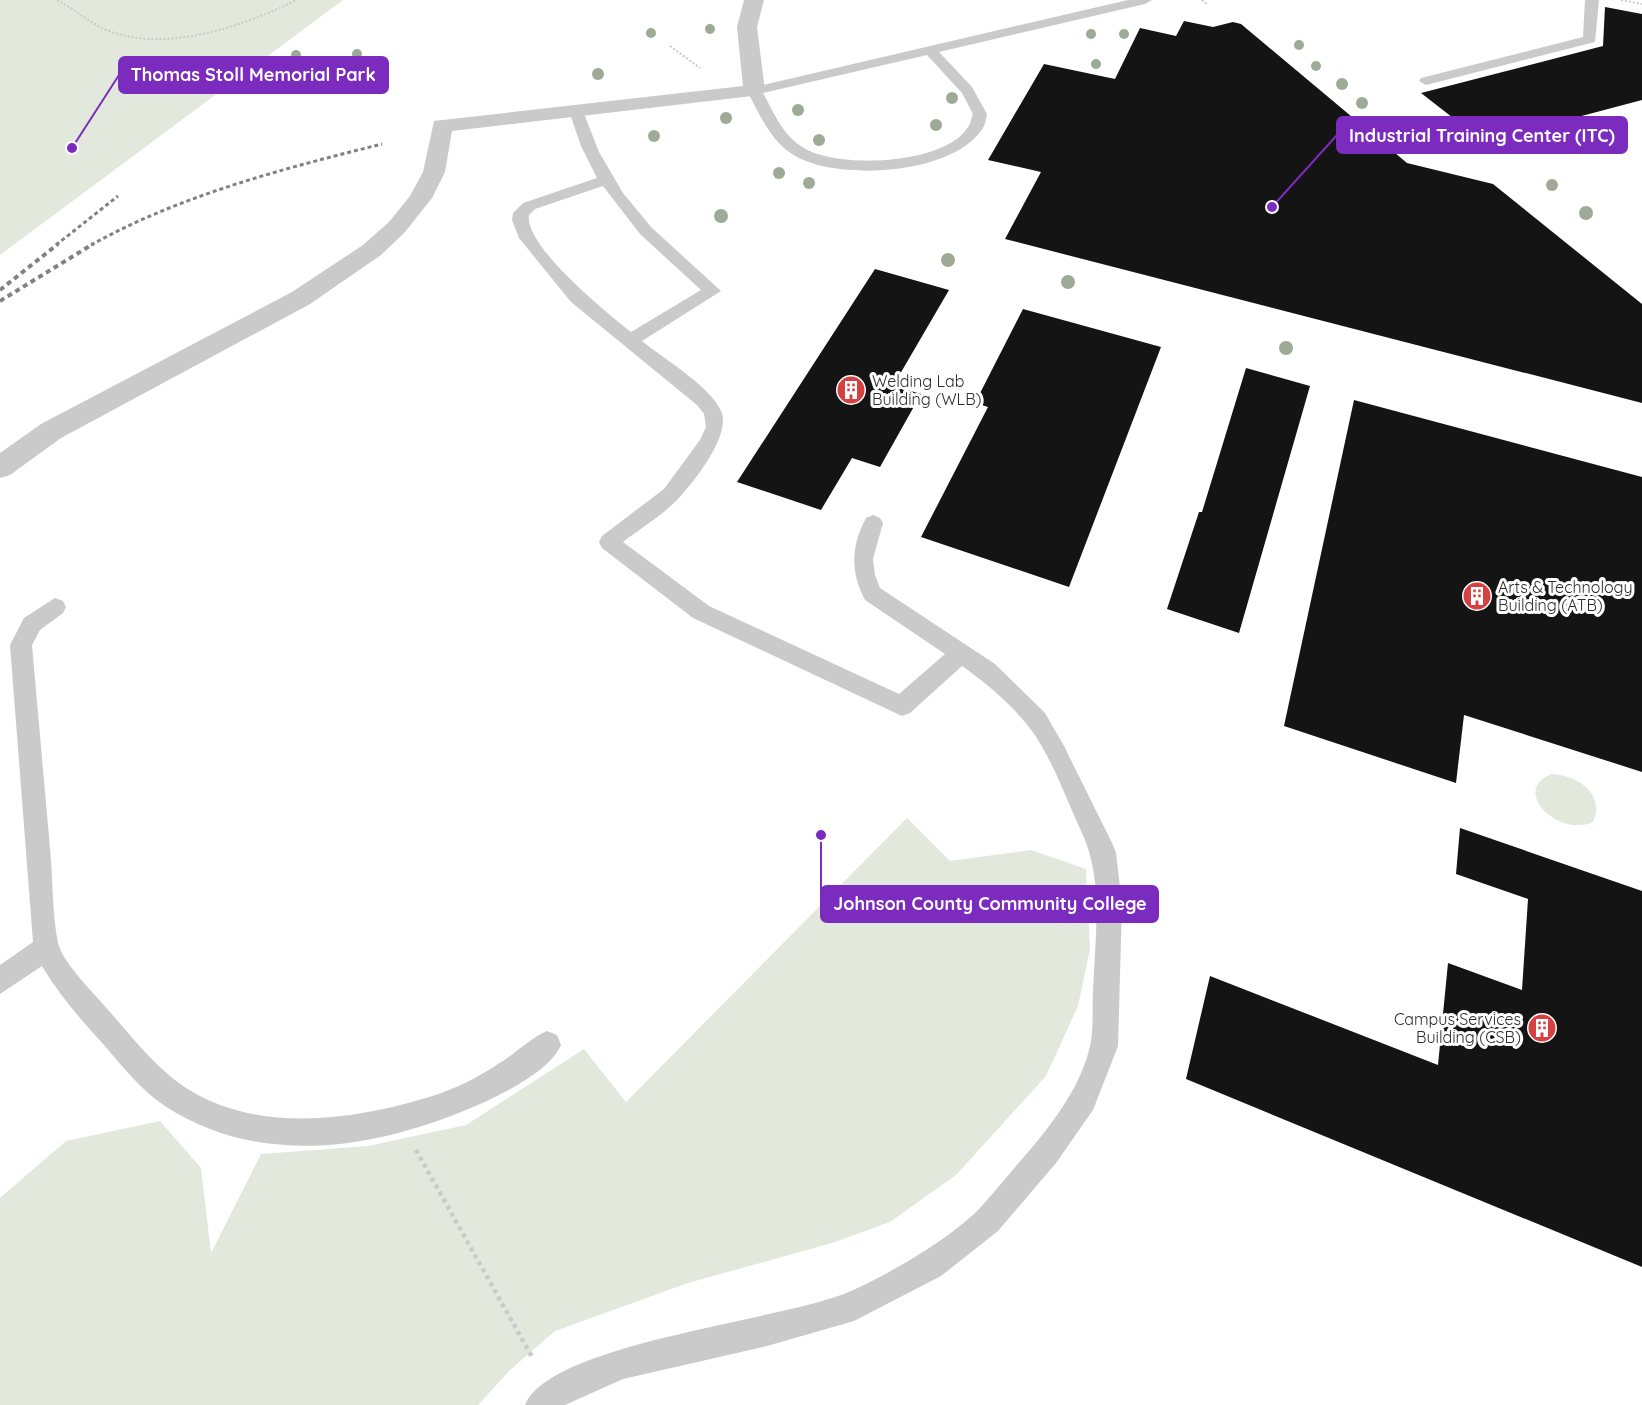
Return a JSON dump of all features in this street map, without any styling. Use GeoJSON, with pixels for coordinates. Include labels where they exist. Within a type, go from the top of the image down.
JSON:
{"type":"FeatureCollection","features":[{"type":"Feature","properties":{"kind":"street"},"geometry":{"type":"LineString","coordinates":[[0,468],[51,432],[302,298],[372,250],[397,227],[420,198],[434,172],[442,126],[754,91],[747,27],[754,0]]}},
{"type":"Feature","properties":{"kind":"lane"},"geometry":{"type":"LineString","coordinates":[[930,50],[978,102],[981,116],[974,130],[959,143],[939,154],[913,161],[878,167],[814,160],[793,149],[783,138],[754,91],[1144,0]]}},
{"type":"Feature","properties":{"kind":"lane"},"geometry":{"type":"LineString","coordinates":[[1426,81],[1590,39],[1592,0]]}},
{"type":"Feature","properties":{"kind":"lane"},"geometry":{"type":"LineString","coordinates":[[576,111],[593,157],[606,180],[636,221],[678,263],[712,291],[629,341]]}},
{"type":"Feature","properties":{"kind":"lane"},"geometry":{"type":"LineString","coordinates":[[606,180],[534,203],[521,213],[520,220],[528,238],[577,298],[704,400],[713,413],[715,427],[709,442],[671,494],[609,542],[701,612],[902,706],[962,652]]}},
{"type":"Feature","properties":{"kind":"lane"},"geometry":{"type":"LineString","coordinates":[[541,1405],[558,1390],[623,1364],[767,1331],[854,1306],[930,1264],[988,1221],[1046,1153],[1083,1100],[1104,1046],[1110,904],[1104,853],[1056,753],[1037,720],[1014,695],[962,652],[901,615],[872,594],[862,576],[862,561],[873,523]]}},
{"type":"Feature","properties":{"kind":"lane"},"geometry":{"type":"LineString","coordinates":[[55,607],[32,624],[21,645],[46,948],[61,977],[134,1058],[174,1096],[213,1117],[256,1129],[294,1133],[351,1131],[407,1118],[460,1099],[506,1076],[547,1045]]}},
{"type":"Feature","properties":{"kind":"lane"},"geometry":{"type":"LineString","coordinates":[[0,981],[46,948]]}},
{"type":"Feature","properties":{"kind":"path"},"geometry":{"type":"LineString","coordinates":[[57,0],[109,32],[137,37],[169,37],[232,27],[265,16],[297,0]]}},
{"type":"Feature","properties":{"kind":"path"},"geometry":{"type":"LineString","coordinates":[[1202,0],[1208,5]]}},
{"type":"Feature","properties":{"kind":"path"},"geometry":{"type":"LineString","coordinates":[[1621,0],[1642,4]]}},
{"type":"Feature","properties":{"kind":"path"},"geometry":{"type":"LineString","coordinates":[[414,1147],[532,1357]]}},
{"type":"Feature","properties":{"kind":"shaded area"},"geometry":{"type":"Polygon","coordinates":[[[0,0],[343,0],[0,255],[0,0]]]}},
{"type":"Feature","properties":{"kind":"shaded area"},"geometry":{"type":"Polygon","coordinates":[[[1552,774],[1571,778],[1587,788],[1593,795],[1596,812],[1593,822],[1579,825],[1566,823],[1553,818],[1543,810],[1537,800],[1536,790],[1540,781],[1552,774]]]}},
{"type":"Feature","properties":{"kind":"shaded area"},"geometry":{"type":"Polygon","coordinates":[[[907,818],[950,861],[1031,850],[1086,869],[1090,949],[1078,1006],[1046,1076],[956,1175],[890,1222],[832,1243],[688,1283],[555,1331],[510,1370],[478,1405],[0,1405],[0,1198],[66,1141],[160,1121],[201,1168],[211,1253],[261,1154],[368,1146],[466,1125],[584,1049],[626,1102],[907,818]]]}},
{"type":"Feature","properties":{"kind":"building"},"geometry":{"type":"Polygon","coordinates":[[[1605,7],[1642,14],[1642,100],[1484,142],[1421,93],[1603,46],[1605,7]]]}},
{"type":"Feature","properties":{"kind":"building"},"geometry":{"type":"Polygon","coordinates":[[[1184,21],[1213,27],[1233,22],[1241,24],[1407,163],[1493,184],[1642,304],[1642,403],[1005,239],[1041,172],[988,160],[1044,64],[1115,79],[1140,28],[1176,36],[1184,21]]]}},
{"type":"Feature","properties":{"kind":"building","name":"Welding Lab Building (WLB)"},"geometry":{"type":"Polygon","coordinates":[[[875,269],[949,290],[893,386],[921,394],[880,467],[852,458],[821,510],[737,482],[875,269]]]}},
{"type":"Feature","properties":{"kind":"building"},"geometry":{"type":"Polygon","coordinates":[[[1023,309],[1161,347],[1069,587],[921,537],[988,407],[975,403],[1023,309]]]}},
{"type":"Feature","properties":{"kind":"building"},"geometry":{"type":"Polygon","coordinates":[[[1246,368],[1310,386],[1239,633],[1167,609],[1199,512],[1202,512],[1246,368]]]}},
{"type":"Feature","properties":{"kind":"building","name":"Arts & Technology Building (ATB)"},"geometry":{"type":"Polygon","coordinates":[[[1354,400],[1642,477],[1642,772],[1464,715],[1456,783],[1284,726],[1354,400]]]}},
{"type":"Feature","properties":{"kind":"building","name":"Campus Services Building (CSB)"},"geometry":{"type":"Polygon","coordinates":[[[1460,828],[1642,891],[1642,1267],[1186,1079],[1210,976],[1438,1065],[1448,963],[1522,990],[1528,899],[1456,874],[1460,828]]]}},
{"type":"Feature","properties":{"kind":"railway"},"geometry":{"type":"LineString","coordinates":[[91,245],[160,212],[233,185],[382,144]]}},
{"type":"Feature","properties":{"kind":"railway"},"geometry":{"type":"LineString","coordinates":[[56,245],[118,196]]}},
{"type":"Feature","properties":{"kind":"railway"},"geometry":{"type":"LineString","coordinates":[[0,290],[58,244]]}},
{"type":"Feature","properties":{"kind":"railway"},"geometry":{"type":"LineString","coordinates":[[0,301],[93,244]]}},
{"type":"Feature","properties":{"kind":"place","name":"Thomas Stoll Memorial Park"},"geometry":{"type":"Point","coordinates":[72,148]}},
{"type":"Feature","properties":{"kind":"place","name":"Industrial Training Center (ITC)"},"geometry":{"type":"Point","coordinates":[1272,207]}},
{"type":"Feature","properties":{"kind":"place","name":"Welding Lab Building (WLB)"},"geometry":{"type":"Point","coordinates":[851,390]}},
{"type":"Feature","properties":{"kind":"place","name":"Arts & Technology Building (ATB)"},"geometry":{"type":"Point","coordinates":[1477,596]}},
{"type":"Feature","properties":{"kind":"place","name":"Johnson County Community College"},"geometry":{"type":"Point","coordinates":[821,835]}},
{"type":"Feature","properties":{"kind":"place","name":"Campus Services Building (CSB)"},"geometry":{"type":"Point","coordinates":[1542,1028]}}]}
